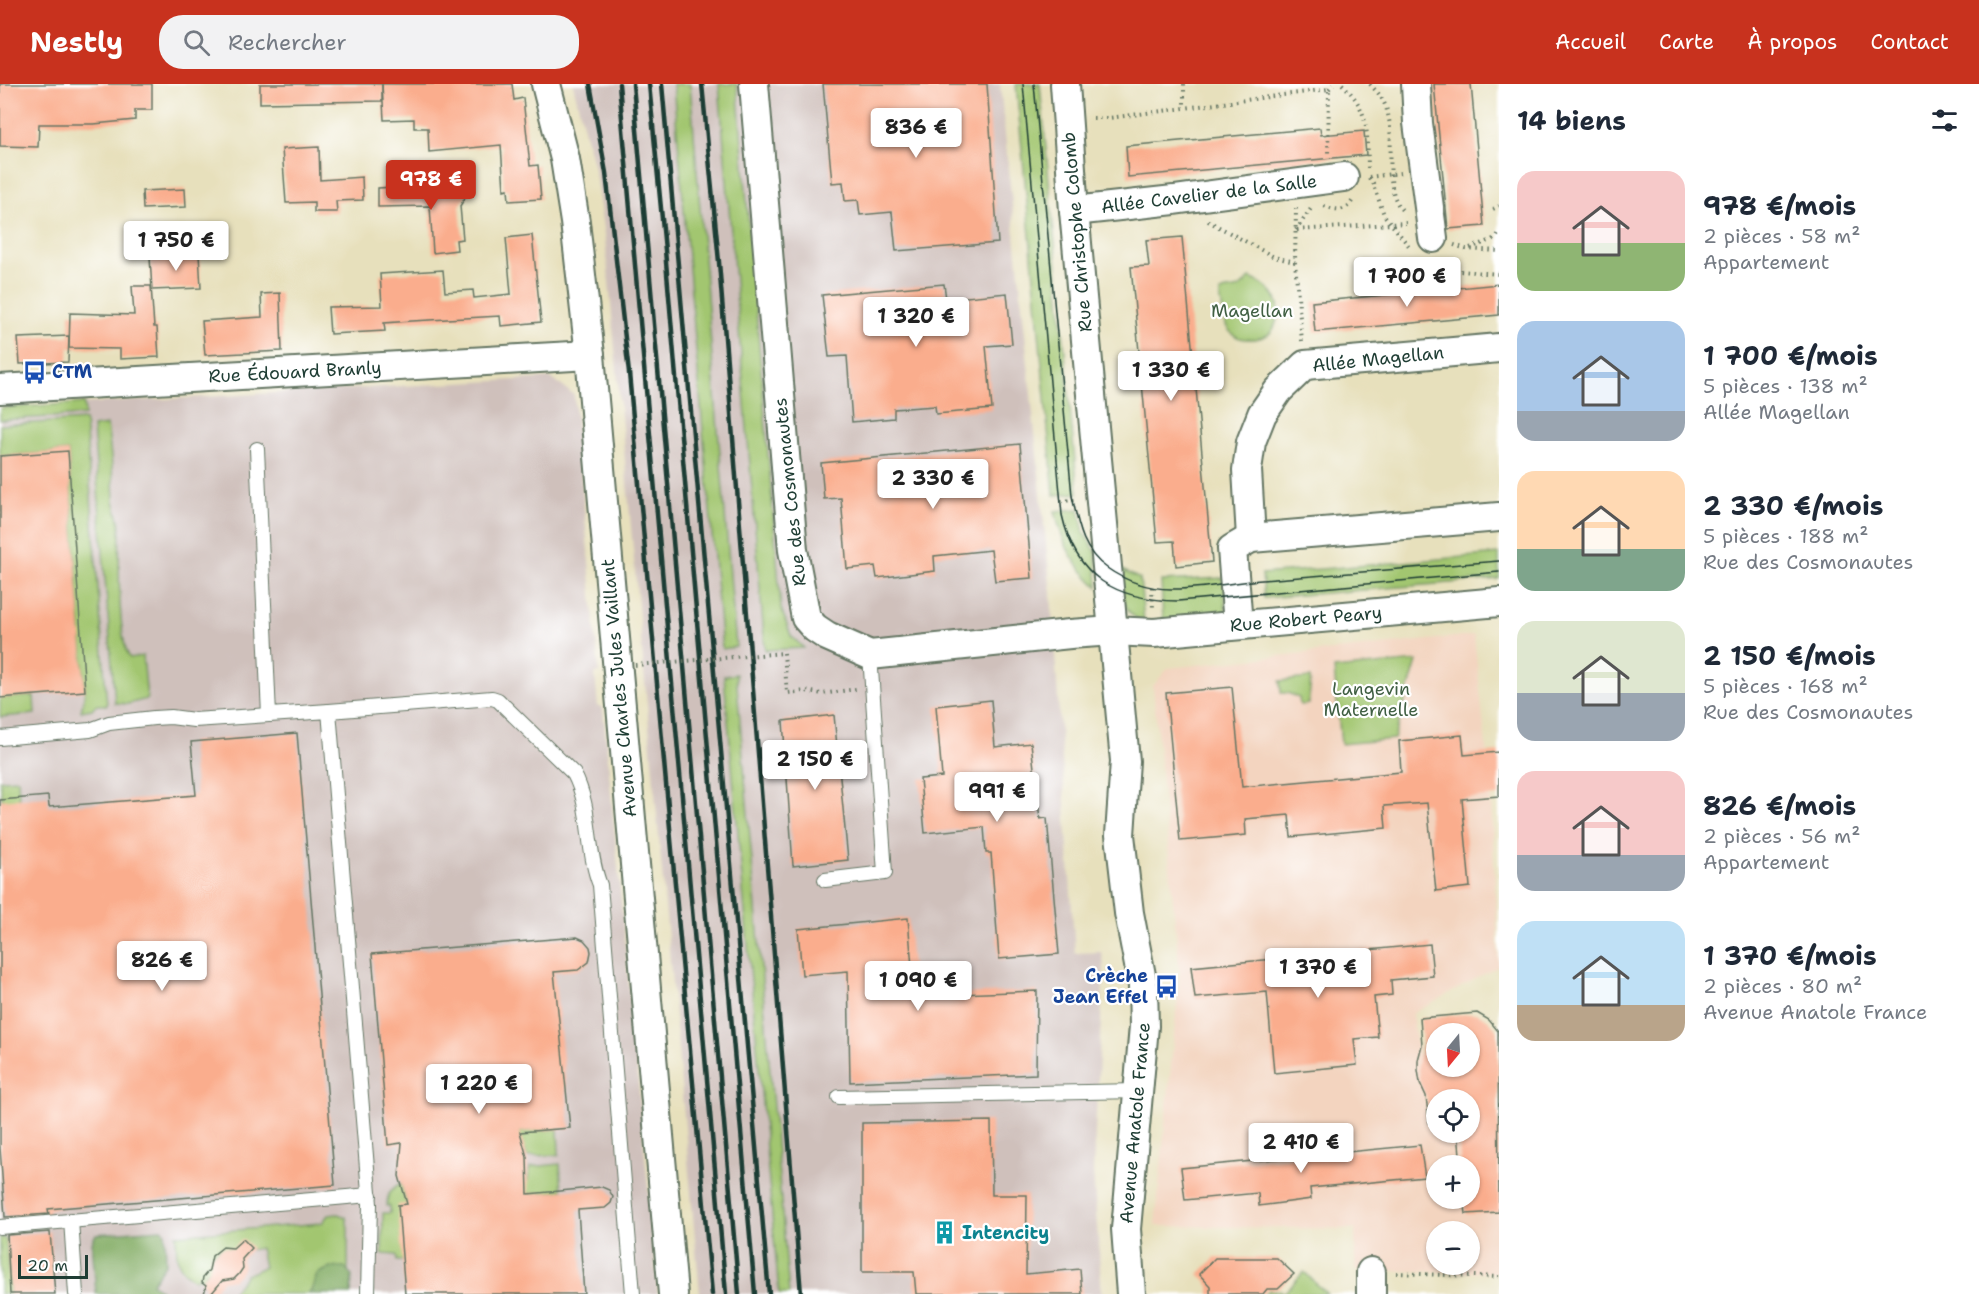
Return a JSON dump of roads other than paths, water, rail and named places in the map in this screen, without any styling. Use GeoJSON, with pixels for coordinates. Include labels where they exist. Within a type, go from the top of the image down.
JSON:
{"type":"FeatureCollection","features":[{"type":"Feature","properties":{"kind":"street","name":"Avenue Charles Jules Vaillant"},"geometry":{"type":"LineString","coordinates":[[546,84],[565,159],[575,222],[590,356],[673,1294]]}},
{"type":"Feature","properties":{"kind":"street","name":"Rue des Cosmonautes"},"geometry":{"type":"LineString","coordinates":[[754,84],[793,550],[806,618],[827,636],[870,655],[1113,631]]}},
{"type":"Feature","properties":{"kind":"street","name":"Rue Christophe Colomb"},"geometry":{"type":"LineString","coordinates":[[1065,84],[1074,211],[1113,631]]}},
{"type":"Feature","properties":{"kind":"street"},"geometry":{"type":"LineString","coordinates":[[1416,84],[1423,230]]}},
{"type":"Feature","properties":{"kind":"street","name":"Allée Cavelier de la Salle"},"geometry":{"type":"LineString","coordinates":[[1074,211],[1174,201],[1336,178]]}},
{"type":"Feature","properties":{"kind":"street","name":"Allée Magellan"},"geometry":{"type":"LineString","coordinates":[[1251,538],[1247,470],[1251,442],[1262,414],[1278,391],[1305,365],[1499,348]]}},
{"type":"Feature","properties":{"kind":"street","name":"Rue Édouard Branly"},"geometry":{"type":"LineString","coordinates":[[0,388],[590,356]]}},
{"type":"Feature","properties":{"kind":"street"},"geometry":{"type":"LineString","coordinates":[[1238,625],[1232,549],[1251,538],[1499,516]]}},
{"type":"Feature","properties":{"kind":"street","name":"Rue Robert Peary"},"geometry":{"type":"LineString","coordinates":[[1113,631],[1154,633],[1499,602]]}},
{"type":"Feature","properties":{"kind":"street","name":"Avenue Anatole France"},"geometry":{"type":"LineString","coordinates":[[1113,631],[1125,761],[1120,835],[1129,913],[1143,986],[1144,1026],[1126,1229],[1131,1294]]}},
{"type":"Feature","properties":{"kind":"lane"},"geometry":{"type":"LineString","coordinates":[[257,449],[269,715]]}},
{"type":"Feature","properties":{"kind":"lane"},"geometry":{"type":"LineString","coordinates":[[825,880],[885,873],[870,655]]}},
{"type":"Feature","properties":{"kind":"lane"},"geometry":{"type":"LineString","coordinates":[[0,738],[90,730],[109,723],[154,718],[171,717],[194,720],[492,698],[498,700],[574,774],[581,787],[592,861],[600,885],[633,1294]]}},
{"type":"Feature","properties":{"kind":"lane"},"geometry":{"type":"LineString","coordinates":[[329,711],[370,1195],[368,1294]]}},
{"type":"Feature","properties":{"kind":"lane"},"geometry":{"type":"LineString","coordinates":[[839,1097],[1138,1091]]}},
{"type":"Feature","properties":{"kind":"lane"},"geometry":{"type":"LineString","coordinates":[[0,1227],[370,1195]]}},
{"type":"Feature","properties":{"kind":"lane"},"geometry":{"type":"LineString","coordinates":[[71,1220],[76,1294]]}},
{"type":"Feature","properties":{"kind":"tram line"},"geometry":{"type":"LineString","coordinates":[[1023,84],[1062,515],[1068,537],[1077,555],[1089,570],[1118,590],[1156,600],[1178,601],[1499,572]]}},
{"type":"Feature","properties":{"kind":"tram line"},"geometry":{"type":"LineString","coordinates":[[1034,84],[1072,496],[1082,536],[1099,561],[1114,573],[1129,580],[1154,588],[1171,589],[1499,561]]}},
{"type":"Feature","properties":{"kind":"railway"},"geometry":{"type":"LineString","coordinates":[[590,84],[606,173],[629,373],[712,1294]]}},
{"type":"Feature","properties":{"kind":"railway"},"geometry":{"type":"LineString","coordinates":[[619,84],[726,1294]]}},
{"type":"Feature","properties":{"kind":"railway"},"geometry":{"type":"LineString","coordinates":[[633,84],[739,1294]]}},
{"type":"Feature","properties":{"kind":"railway"},"geometry":{"type":"LineString","coordinates":[[649,84],[755,1294]]}},
{"type":"Feature","properties":{"kind":"railway"},"geometry":{"type":"LineString","coordinates":[[662,84],[769,1294]]}},
{"type":"Feature","properties":{"kind":"railway"},"geometry":{"type":"LineString","coordinates":[[702,84],[719,262],[801,1294]]}},
{"type":"Feature","properties":{"kind":"place","name":"CTM"},"geometry":{"type":"Point","coordinates":[34,372]}},
{"type":"Feature","properties":{"kind":"place","name":"Crèche Jean Effel"},"geometry":{"type":"Point","coordinates":[1166,986]}},
{"type":"Feature","properties":{"kind":"place","name":"Intencity"},"geometry":{"type":"Point","coordinates":[944,1233]}},
{"type":"Feature","properties":{"kind":"park label","name":"Magellan"},"geometry":{"type":"Point","coordinates":[1252,311]}},
{"type":"Feature","properties":{"kind":"park label","name":"Langevin Maternelle"},"geometry":{"type":"Point","coordinates":[1371,699]}}]}
